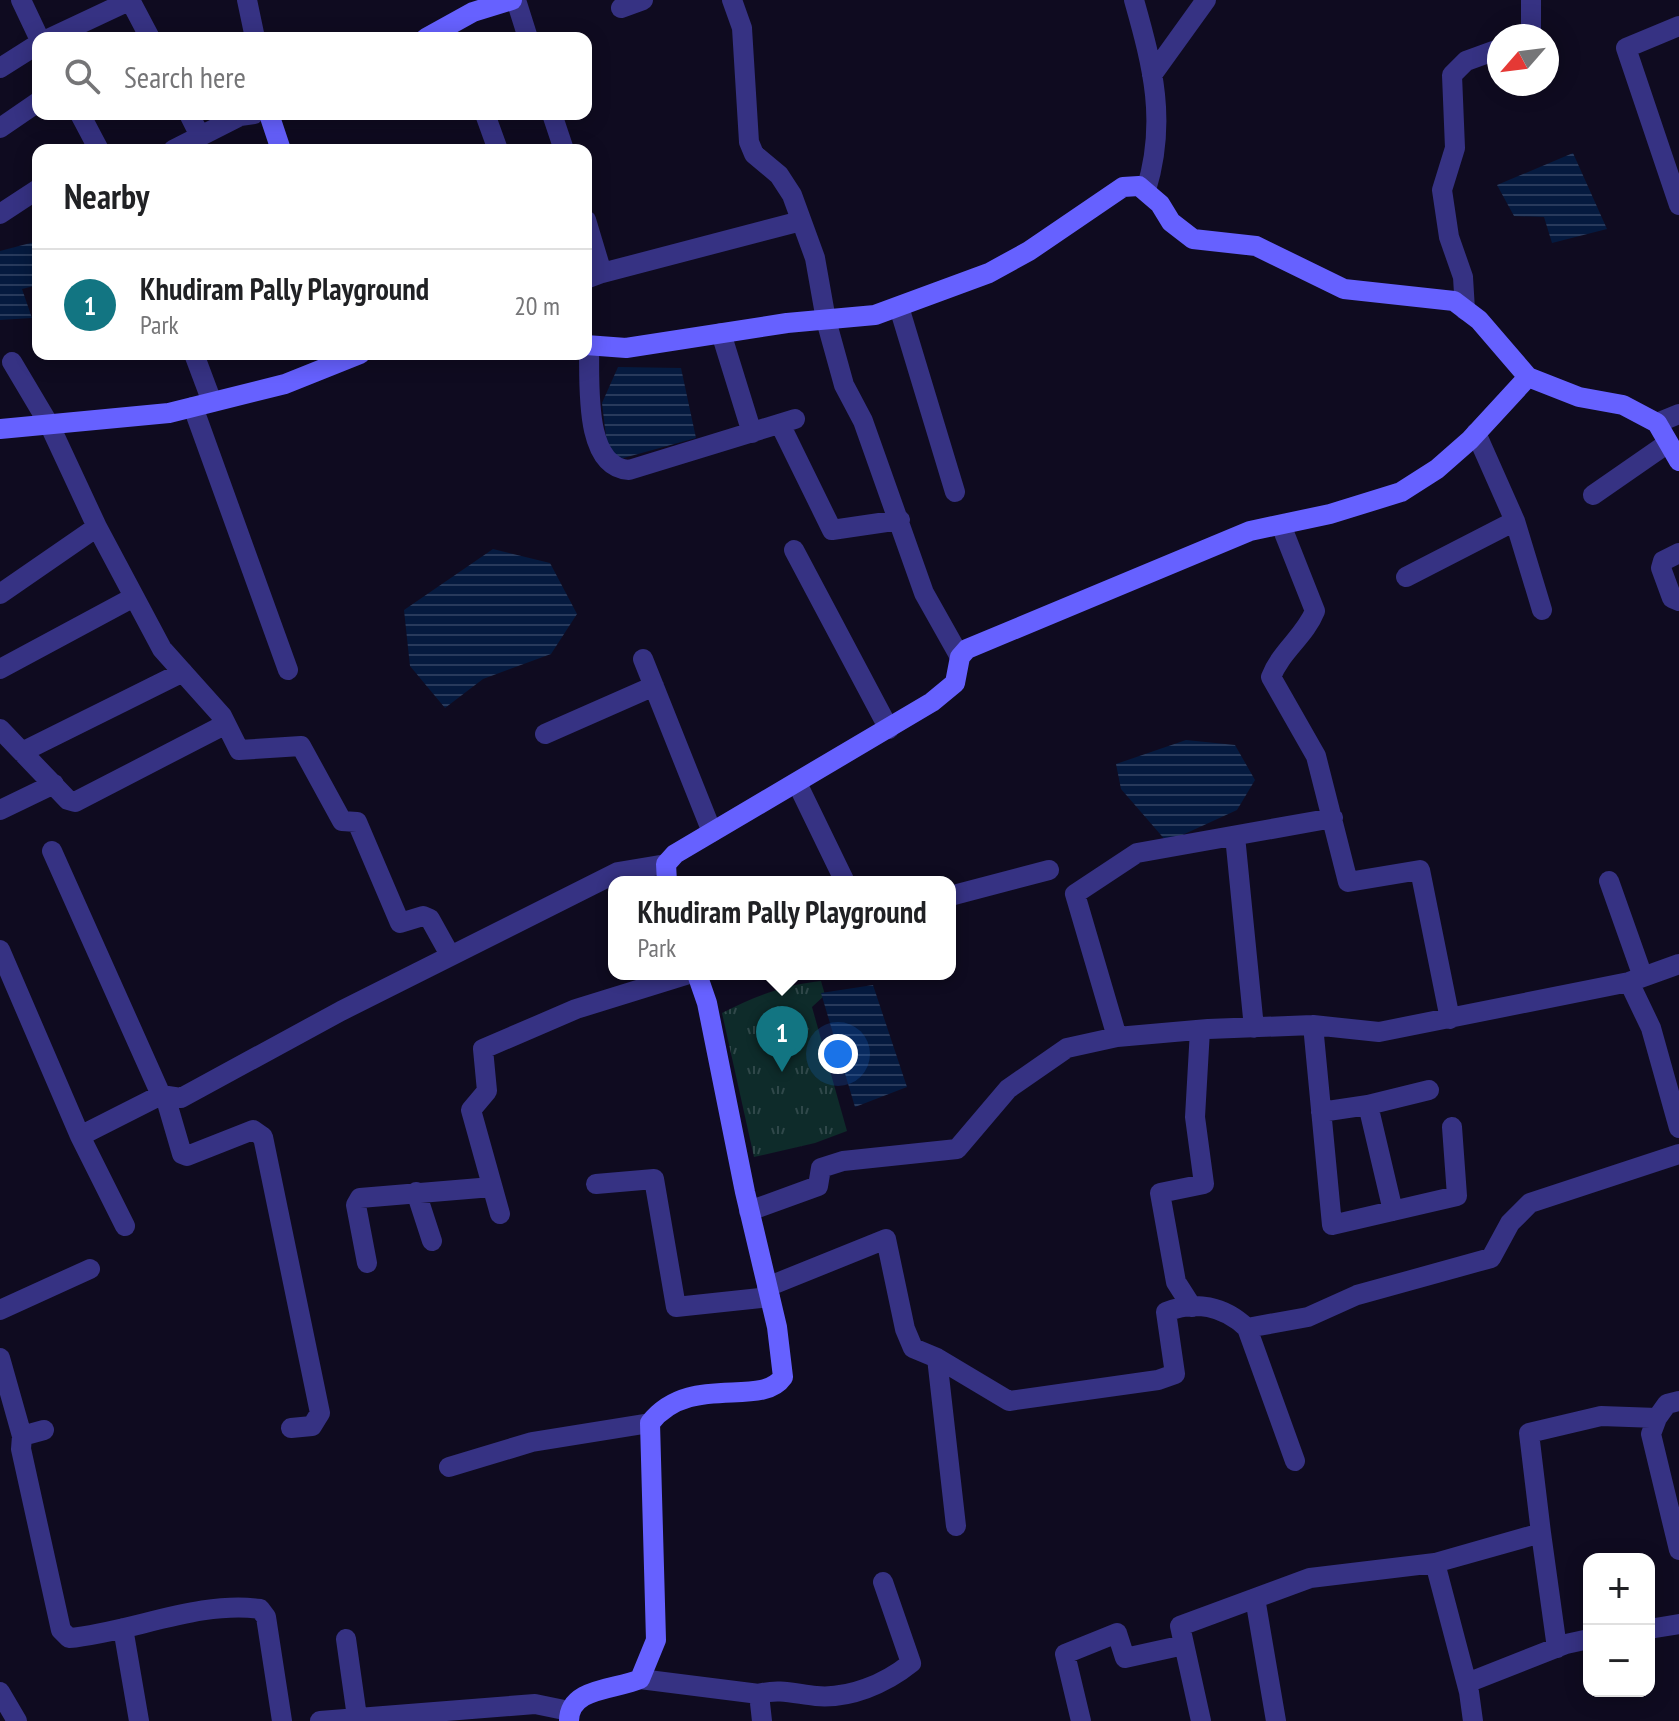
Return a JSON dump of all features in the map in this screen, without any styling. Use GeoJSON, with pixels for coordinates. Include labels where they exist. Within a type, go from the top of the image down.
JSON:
{"type":"FeatureCollection","features":[{"type":"Feature","properties":{"kind":"street"},"geometry":{"type":"LineString","coordinates":[[21,0],[36,32]]}},
{"type":"Feature","properties":{"kind":"street"},"geometry":{"type":"LineString","coordinates":[[63,32],[130,0],[147,32]]}},
{"type":"Feature","properties":{"kind":"street"},"geometry":{"type":"LineString","coordinates":[[247,0],[254,32]]}},
{"type":"Feature","properties":{"kind":"street"},"geometry":{"type":"LineString","coordinates":[[621,8],[643,0]]}},
{"type":"Feature","properties":{"kind":"street"},"geometry":{"type":"LineString","coordinates":[[610,876],[618,872],[666,873],[675,854],[889,729],[955,683],[960,657],[924,593],[863,421],[844,385],[826,320],[815,258],[792,195],[779,175],[762,163],[749,142],[742,28],[732,0]]}},
{"type":"Feature","properties":{"kind":"street"},"geometry":{"type":"LineString","coordinates":[[1134,0],[1158,115],[1157,154],[1146,190]]}},
{"type":"Feature","properties":{"kind":"street"},"geometry":{"type":"LineString","coordinates":[[1152,75],[1206,0]]}},
{"type":"Feature","properties":{"kind":"street"},"geometry":{"type":"LineString","coordinates":[[455,31],[507,1],[525,32]]}},
{"type":"Feature","properties":{"kind":"street"},"geometry":{"type":"LineString","coordinates":[[1529,1],[1531,24]]}},
{"type":"Feature","properties":{"kind":"street"},"geometry":{"type":"LineString","coordinates":[[1679,26],[1626,48],[1679,205]]}},
{"type":"Feature","properties":{"kind":"street"},"geometry":{"type":"LineString","coordinates":[[0,68],[32,48]]}},
{"type":"Feature","properties":{"kind":"street"},"geometry":{"type":"LineString","coordinates":[[1465,310],[1463,277],[1449,237],[1442,190],[1455,148],[1452,75],[1466,61],[1487,53]]}},
{"type":"Feature","properties":{"kind":"street"},"geometry":{"type":"LineString","coordinates":[[0,128],[32,106]]}},
{"type":"Feature","properties":{"kind":"street"},"geometry":{"type":"LineString","coordinates":[[83,120],[96,144]]}},
{"type":"Feature","properties":{"kind":"street"},"geometry":{"type":"LineString","coordinates":[[192,120],[200,136]]}},
{"type":"Feature","properties":{"kind":"street"},"geometry":{"type":"LineString","coordinates":[[185,144],[232,120]]}},
{"type":"Feature","properties":{"kind":"street"},"geometry":{"type":"LineString","coordinates":[[271,120],[279,144]]}},
{"type":"Feature","properties":{"kind":"street"},"geometry":{"type":"LineString","coordinates":[[487,120],[496,144]]}},
{"type":"Feature","properties":{"kind":"street"},"geometry":{"type":"LineString","coordinates":[[554,120],[562,144]]}},
{"type":"Feature","properties":{"kind":"street"},"geometry":{"type":"LineString","coordinates":[[592,346],[626,348],[875,315],[989,273],[1029,251],[1123,187],[1139,186],[1146,190],[1171,222],[1193,239],[1256,246],[1344,289],[1454,301],[1479,320],[1528,377],[1579,397],[1623,405],[1657,423],[1674,452],[1593,495]]}},
{"type":"Feature","properties":{"kind":"street"},"geometry":{"type":"LineString","coordinates":[[0,214],[32,193]]}},
{"type":"Feature","properties":{"kind":"street"},"geometry":{"type":"LineString","coordinates":[[594,276],[801,221]]}},
{"type":"Feature","properties":{"kind":"street"},"geometry":{"type":"LineString","coordinates":[[899,307],[955,492]]}},
{"type":"Feature","properties":{"kind":"street"},"geometry":{"type":"LineString","coordinates":[[721,333],[752,433]]}},
{"type":"Feature","properties":{"kind":"street"},"geometry":{"type":"LineString","coordinates":[[195,360],[202,405],[288,670]]}},
{"type":"Feature","properties":{"kind":"street"},"geometry":{"type":"LineString","coordinates":[[0,429],[50,426],[202,405],[285,384],[345,360]]}},
{"type":"Feature","properties":{"kind":"street"},"geometry":{"type":"LineString","coordinates":[[588,360],[590,404],[601,455],[616,469],[629,470],[787,421],[832,530],[900,520]]}},
{"type":"Feature","properties":{"kind":"street"},"geometry":{"type":"LineString","coordinates":[[12,362],[50,426],[97,527],[162,649],[226,724],[239,750],[301,746],[342,821],[357,822],[400,923],[423,916],[430,919],[450,955]]}},
{"type":"Feature","properties":{"kind":"street"},"geometry":{"type":"LineString","coordinates":[[960,657],[986,640],[1250,531],[1330,514],[1401,492],[1437,469],[1476,433],[1528,377]]}},
{"type":"Feature","properties":{"kind":"street"},"geometry":{"type":"LineString","coordinates":[[1657,423],[1679,414]]}},
{"type":"Feature","properties":{"kind":"street"},"geometry":{"type":"LineString","coordinates":[[1476,433],[1515,521],[1542,610]]}},
{"type":"Feature","properties":{"kind":"street"},"geometry":{"type":"LineString","coordinates":[[1406,577],[1515,521]]}},
{"type":"Feature","properties":{"kind":"street"},"geometry":{"type":"LineString","coordinates":[[1281,525],[1315,611],[1310,623],[1276,662],[1271,677],[1316,756],[1348,882],[1420,870],[1450,1019]]}},
{"type":"Feature","properties":{"kind":"street"},"geometry":{"type":"LineString","coordinates":[[0,594],[97,527]]}},
{"type":"Feature","properties":{"kind":"street"},"geometry":{"type":"LineString","coordinates":[[794,550],[889,729]]}},
{"type":"Feature","properties":{"kind":"street"},"geometry":{"type":"LineString","coordinates":[[1679,553],[1663,561],[1661,568],[1672,598],[1679,601]]}},
{"type":"Feature","properties":{"kind":"street"},"geometry":{"type":"LineString","coordinates":[[0,669],[134,597]]}},
{"type":"Feature","properties":{"kind":"street"},"geometry":{"type":"LineString","coordinates":[[643,659],[712,832]]}},
{"type":"Feature","properties":{"kind":"street"},"geometry":{"type":"LineString","coordinates":[[22,752],[183,672]]}},
{"type":"Feature","properties":{"kind":"street"},"geometry":{"type":"LineString","coordinates":[[545,734],[654,686]]}},
{"type":"Feature","properties":{"kind":"street"},"geometry":{"type":"LineString","coordinates":[[0,729],[68,800],[84,799],[226,724]]}},
{"type":"Feature","properties":{"kind":"street"},"geometry":{"type":"LineString","coordinates":[[797,783],[842,876]]}},
{"type":"Feature","properties":{"kind":"street"},"geometry":{"type":"LineString","coordinates":[[0,810],[54,784]]}},
{"type":"Feature","properties":{"kind":"street"},"geometry":{"type":"LineString","coordinates":[[1117,1037],[1075,894],[1137,853],[1333,818]]}},
{"type":"Feature","properties":{"kind":"street"},"geometry":{"type":"LineString","coordinates":[[1235,836],[1254,1028]]}},
{"type":"Feature","properties":{"kind":"street"},"geometry":{"type":"LineString","coordinates":[[52,851],[163,1096],[182,1154],[187,1156],[253,1130],[263,1137],[320,1413],[312,1426],[291,1428]]}},
{"type":"Feature","properties":{"kind":"street"},"geometry":{"type":"LineString","coordinates":[[956,894],[1049,870]]}},
{"type":"Feature","properties":{"kind":"street"},"geometry":{"type":"LineString","coordinates":[[80,1136],[163,1096],[181,1098],[450,955],[608,877]]}},
{"type":"Feature","properties":{"kind":"street"},"geometry":{"type":"LineString","coordinates":[[1609,881],[1679,1128]]}},
{"type":"Feature","properties":{"kind":"street"},"geometry":{"type":"LineString","coordinates":[[0,950],[80,1136],[125,1226]]}},
{"type":"Feature","properties":{"kind":"street"},"geometry":{"type":"LineString","coordinates":[[749,1211],[818,1186],[821,1168],[843,1161],[957,1149],[1008,1089],[1067,1048],[1117,1037],[1200,1030],[1313,1025],[1379,1032],[1636,979],[1679,964]]}},
{"type":"Feature","properties":{"kind":"street"},"geometry":{"type":"LineString","coordinates":[[500,1214],[471,1110],[487,1091],[483,1049],[589,1004],[669,980]]}},
{"type":"Feature","properties":{"kind":"street"},"geometry":{"type":"LineString","coordinates":[[640,1679],[656,1640],[650,1423],[661,1409],[677,1399],[767,1388],[780,1381],[784,1371],[707,1003],[699,980]]}},
{"type":"Feature","properties":{"kind":"street"},"geometry":{"type":"LineString","coordinates":[[1313,1025],[1332,1225],[1457,1196],[1452,1127]]}},
{"type":"Feature","properties":{"kind":"street"},"geometry":{"type":"LineString","coordinates":[[1192,1307],[1176,1282],[1160,1193],[1204,1184],[1195,1117],[1200,1030]]}},
{"type":"Feature","properties":{"kind":"street"},"geometry":{"type":"LineString","coordinates":[[1321,1112],[1368,1105],[1429,1090]]}},
{"type":"Feature","properties":{"kind":"street"},"geometry":{"type":"LineString","coordinates":[[1368,1105],[1393,1211]]}},
{"type":"Feature","properties":{"kind":"street"},"geometry":{"type":"LineString","coordinates":[[1247,1328],[1308,1317],[1357,1295],[1491,1258],[1510,1223],[1530,1203],[1679,1154]]}},
{"type":"Feature","properties":{"kind":"street"},"geometry":{"type":"LineString","coordinates":[[596,1184],[654,1179],[676,1307],[769,1292],[886,1239],[905,1329],[913,1348],[937,1358],[1009,1401],[1158,1380],[1175,1374],[1166,1312],[1192,1307],[1218,1307],[1247,1328],[1295,1461]]}},
{"type":"Feature","properties":{"kind":"street"},"geometry":{"type":"LineString","coordinates":[[367,1263],[356,1205],[360,1198],[492,1187]]}},
{"type":"Feature","properties":{"kind":"street"},"geometry":{"type":"LineString","coordinates":[[416,1192],[432,1241]]}},
{"type":"Feature","properties":{"kind":"street"},"geometry":{"type":"LineString","coordinates":[[0,1310],[90,1269]]}},
{"type":"Feature","properties":{"kind":"street"},"geometry":{"type":"LineString","coordinates":[[0,1358],[22,1436],[21,1449],[61,1630],[69,1638],[244,1607],[260,1609],[266,1617],[282,1721]]}},
{"type":"Feature","properties":{"kind":"street"},"geometry":{"type":"LineString","coordinates":[[937,1358],[956,1526]]}},
{"type":"Feature","properties":{"kind":"street"},"geometry":{"type":"LineString","coordinates":[[1679,1401],[1667,1404],[1651,1434],[1673,1505],[1679,1550]]}},
{"type":"Feature","properties":{"kind":"street"},"geometry":{"type":"LineString","coordinates":[[1557,1648],[1529,1433],[1601,1416],[1657,1418]]}},
{"type":"Feature","properties":{"kind":"street"},"geometry":{"type":"LineString","coordinates":[[449,1467],[532,1442],[650,1423]]}},
{"type":"Feature","properties":{"kind":"street"},"geometry":{"type":"LineString","coordinates":[[22,1436],[44,1430]]}},
{"type":"Feature","properties":{"kind":"street"},"geometry":{"type":"LineString","coordinates":[[1201,1721],[1180,1626],[1310,1578],[1435,1563],[1541,1533]]}},
{"type":"Feature","properties":{"kind":"street"},"geometry":{"type":"LineString","coordinates":[[1435,1563],[1467,1683],[1473,1721]]}},
{"type":"Feature","properties":{"kind":"street"},"geometry":{"type":"LineString","coordinates":[[320,1721],[535,1704],[569,1716],[580,1698],[594,1691],[620,1688],[640,1679],[759,1694],[773,1690],[847,1696],[899,1673],[911,1663],[883,1582]]}},
{"type":"Feature","properties":{"kind":"street"},"geometry":{"type":"LineString","coordinates":[[1255,1598],[1276,1721]]}},
{"type":"Feature","properties":{"kind":"street"},"geometry":{"type":"LineString","coordinates":[[1655,1628],[1679,1624]]}},
{"type":"Feature","properties":{"kind":"street"},"geometry":{"type":"LineString","coordinates":[[123,1628],[139,1721]]}},
{"type":"Feature","properties":{"kind":"street"},"geometry":{"type":"LineString","coordinates":[[1081,1721],[1065,1654],[1117,1633],[1125,1658],[1184,1645]]}},
{"type":"Feature","properties":{"kind":"street"},"geometry":{"type":"LineString","coordinates":[[346,1639],[357,1717]]}},
{"type":"Feature","properties":{"kind":"street"},"geometry":{"type":"LineString","coordinates":[[1467,1683],[1583,1641]]}},
{"type":"Feature","properties":{"kind":"street"},"geometry":{"type":"LineString","coordinates":[[0,1692],[17,1721]]}},
{"type":"Feature","properties":{"kind":"street"},"geometry":{"type":"LineString","coordinates":[[759,1694],[762,1721]]}},
{"type":"Feature","properties":{"kind":"green space"},"geometry":{"type":"Polygon","coordinates":[[[821,981],[825,995],[812,1007],[847,1131],[815,1143],[754,1157],[722,1013],[770,992],[821,981]]]}},
{"type":"Feature","properties":{"kind":"water"},"geometry":{"type":"Polygon","coordinates":[[[1573,153],[1607,229],[1552,243],[1544,217],[1514,216],[1497,185],[1573,153]]]}},
{"type":"Feature","properties":{"kind":"water"},"geometry":{"type":"Polygon","coordinates":[[[32,243],[32,286],[22,289],[32,318],[0,320],[0,251],[32,243]]]}},
{"type":"Feature","properties":{"kind":"water"},"geometry":{"type":"Polygon","coordinates":[[[618,367],[681,368],[696,438],[609,462],[602,403],[618,367]]]}},
{"type":"Feature","properties":{"kind":"water"},"geometry":{"type":"Polygon","coordinates":[[[493,549],[550,563],[577,614],[551,654],[483,679],[445,708],[410,666],[404,610],[493,549]]]}},
{"type":"Feature","properties":{"kind":"water"},"geometry":{"type":"Polygon","coordinates":[[[1186,740],[1235,745],[1255,780],[1237,810],[1167,842],[1121,789],[1116,764],[1186,740]]]}},
{"type":"Feature","properties":{"kind":"water"},"geometry":{"type":"Polygon","coordinates":[[[873,985],[907,1087],[855,1107],[821,993],[873,985]]]}},
{"type":"Feature","properties":{"kind":"place","name":"Khudiram Pally Playground"},"geometry":{"type":"Point","coordinates":[782,1072]}}]}
